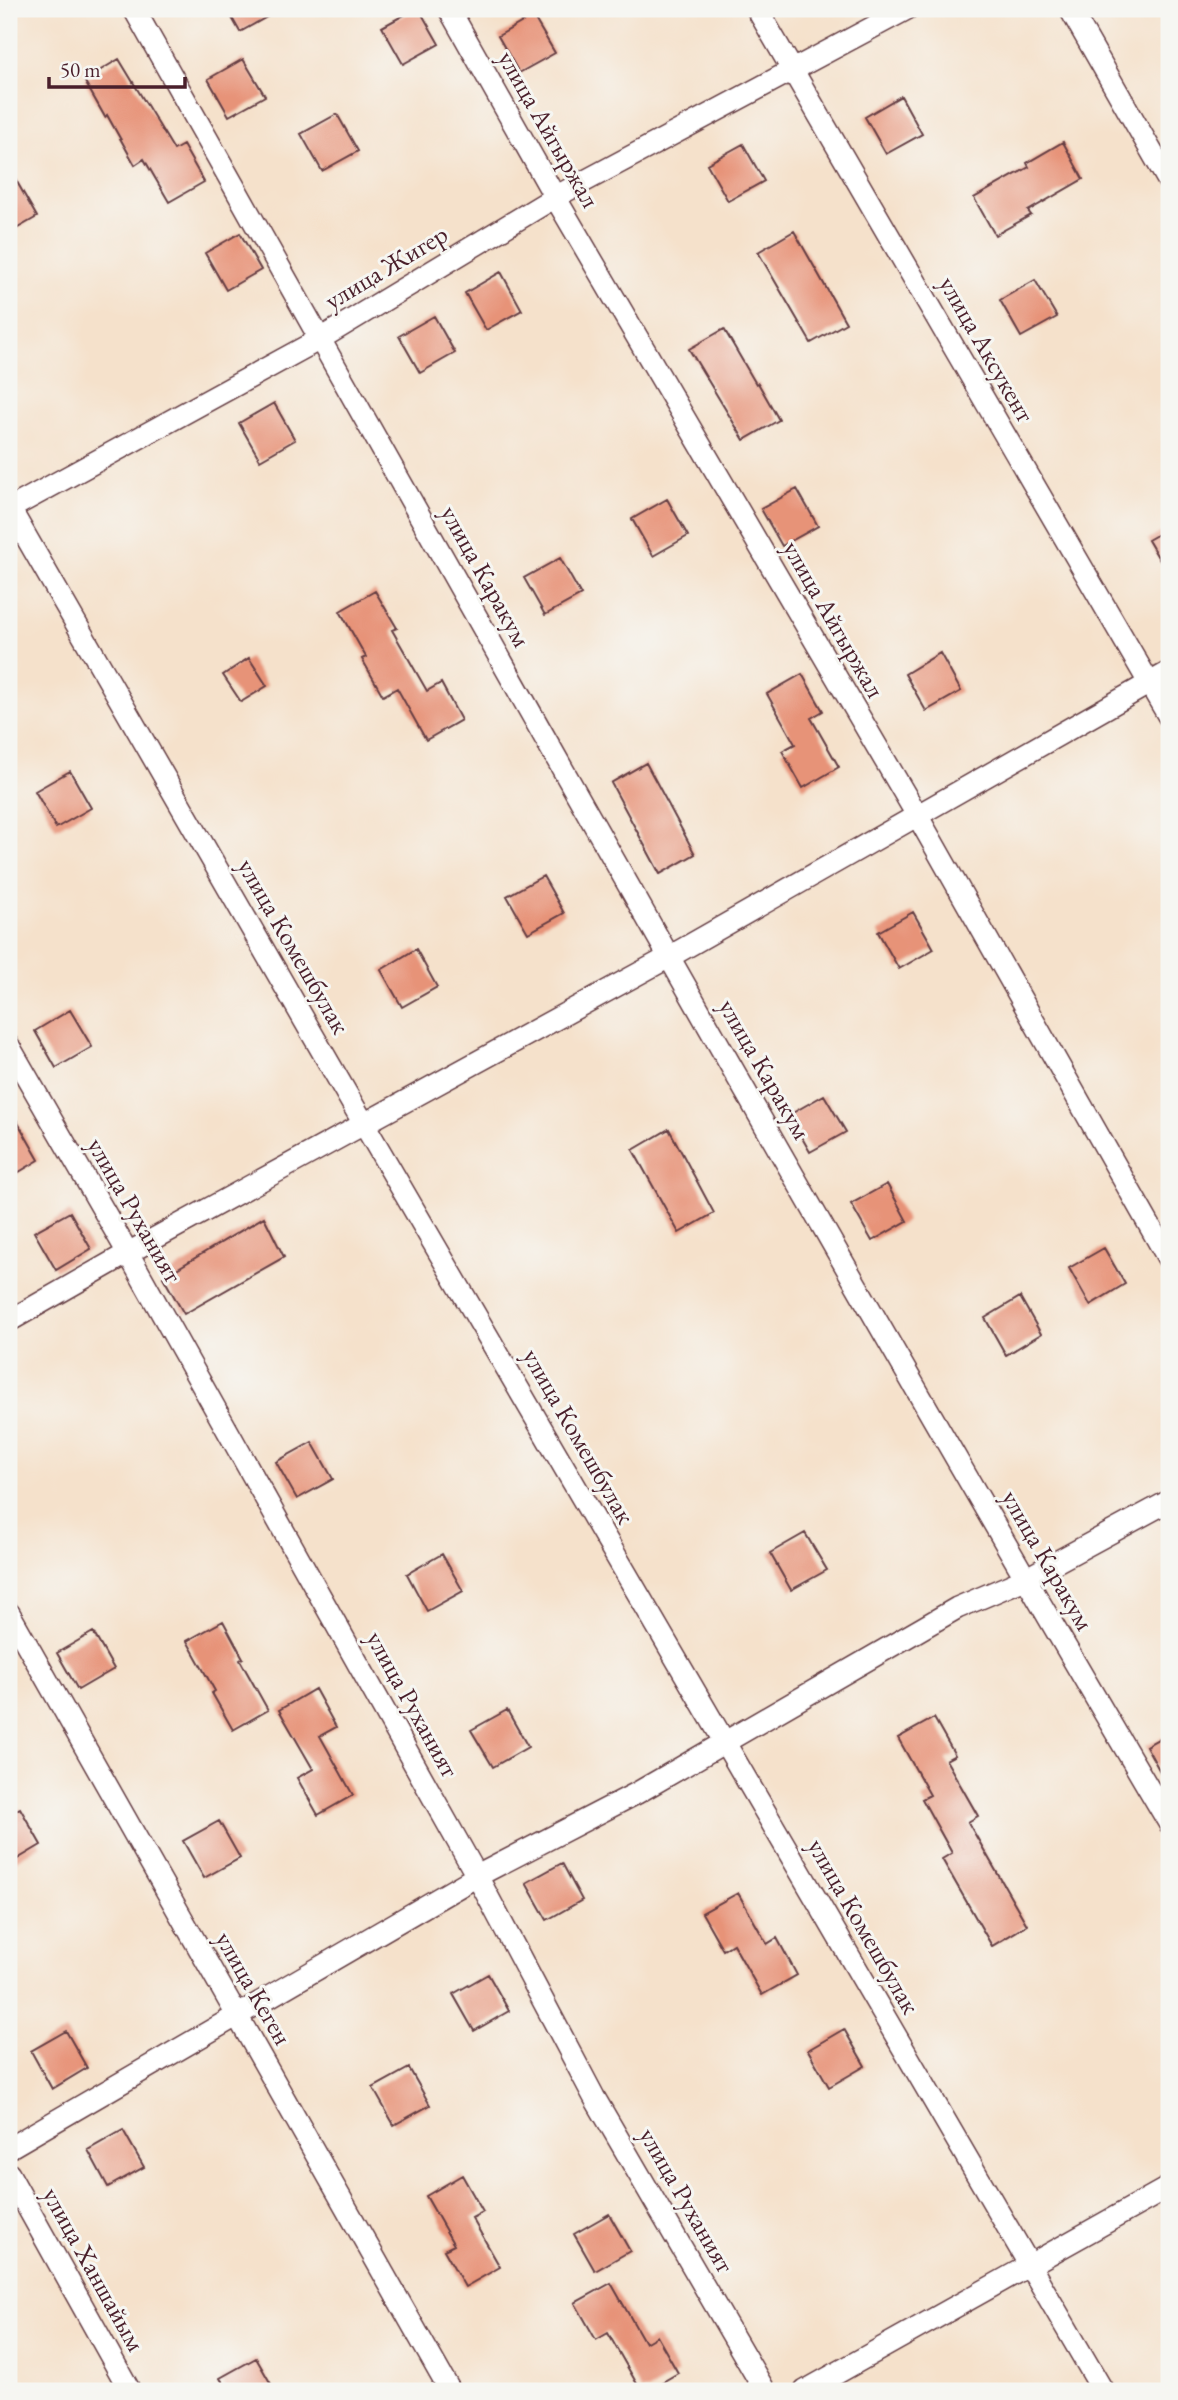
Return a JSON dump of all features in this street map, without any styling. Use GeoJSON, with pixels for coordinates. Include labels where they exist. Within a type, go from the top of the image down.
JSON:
{"type":"FeatureCollection","features":[{"type":"Feature","properties":{"kind":"street","name":"улица Каракум"},"geometry":{"type":"LineString","coordinates":[[134,9],[669,957],[1169,1823]]}},
{"type":"Feature","properties":{"kind":"street","name":"улица Айгыржал"},"geometry":{"type":"LineString","coordinates":[[449,9],[555,197],[917,816],[1169,1259]]}},
{"type":"Feature","properties":{"kind":"street","name":"улица Аксукент"},"geometry":{"type":"LineString","coordinates":[[757,9],[790,70],[1169,717]]}},
{"type":"Feature","properties":{"kind":"street","name":"улица Жигер"},"geometry":{"type":"LineString","coordinates":[[9,508],[320,339],[555,197],[907,9]]}},
{"type":"Feature","properties":{"kind":"street"},"geometry":{"type":"LineString","coordinates":[[1070,9],[1169,182]]}},
{"type":"Feature","properties":{"kind":"street","name":"улица Комешбулак"},"geometry":{"type":"LineString","coordinates":[[9,508],[364,1124],[1103,2391]]}},
{"type":"Feature","properties":{"kind":"street"},"geometry":{"type":"LineString","coordinates":[[9,1321],[669,957],[1169,672]]}},
{"type":"Feature","properties":{"kind":"street","name":"улица Руханият"},"geometry":{"type":"LineString","coordinates":[[9,1046],[477,1876],[594,2097],[765,2391]]}},
{"type":"Feature","properties":{"kind":"street"},"geometry":{"type":"LineString","coordinates":[[9,2148],[477,1876],[636,1793],[957,1608],[1026,1579],[1169,1501]]}},
{"type":"Feature","properties":{"kind":"street","name":"улица Кеген"},"geometry":{"type":"LineString","coordinates":[[9,1613],[450,2391]]}},
{"type":"Feature","properties":{"kind":"street","name":"улица Ханшайым"},"geometry":{"type":"LineString","coordinates":[[9,2174],[130,2391]]}},
{"type":"Feature","properties":{"kind":"street"},"geometry":{"type":"LineString","coordinates":[[805,2391],[1169,2187]]}},
{"type":"Feature","properties":{"kind":"building"},"geometry":{"type":"Polygon","coordinates":[[[227,9],[281,9],[240,32],[227,9]]]}},
{"type":"Feature","properties":{"kind":"building"},"geometry":{"type":"Polygon","coordinates":[[[419,9],[439,44],[403,64],[382,27],[419,9]]]}},
{"type":"Feature","properties":{"kind":"building"},"geometry":{"type":"Polygon","coordinates":[[[533,16],[555,53],[519,73],[498,36],[533,16]]]}},
{"type":"Feature","properties":{"kind":"building"},"geometry":{"type":"Polygon","coordinates":[[[119,59],[174,150],[183,145],[204,182],[169,202],[144,159],[135,165],[84,80],[119,59]]]}},
{"type":"Feature","properties":{"kind":"building"},"geometry":{"type":"Polygon","coordinates":[[[243,59],[265,96],[229,116],[208,79],[243,59]]]}},
{"type":"Feature","properties":{"kind":"building"},"geometry":{"type":"Polygon","coordinates":[[[901,96],[922,134],[886,154],[865,117],[901,96]]]}},
{"type":"Feature","properties":{"kind":"building"},"geometry":{"type":"Polygon","coordinates":[[[337,114],[358,151],[322,171],[301,134],[337,114]]]}},
{"type":"Feature","properties":{"kind":"building"},"geometry":{"type":"Polygon","coordinates":[[[1063,142],[1083,179],[1028,211],[1031,215],[995,235],[974,198],[1029,167],[1027,163],[1063,142]]]}},
{"type":"Feature","properties":{"kind":"building"},"geometry":{"type":"Polygon","coordinates":[[[743,144],[764,181],[728,201],[707,164],[743,144]]]}},
{"type":"Feature","properties":{"kind":"building"},"geometry":{"type":"Polygon","coordinates":[[[9,168],[37,217],[9,233],[9,168]]]}},
{"type":"Feature","properties":{"kind":"building"},"geometry":{"type":"Polygon","coordinates":[[[794,231],[846,323],[811,343],[758,252],[794,231]]]}},
{"type":"Feature","properties":{"kind":"building"},"geometry":{"type":"Polygon","coordinates":[[[240,233],[261,270],[226,290],[205,253],[240,233]]]}},
{"type":"Feature","properties":{"kind":"building"},"geometry":{"type":"Polygon","coordinates":[[[501,272],[522,310],[486,330],[465,293],[501,272]]]}},
{"type":"Feature","properties":{"kind":"building"},"geometry":{"type":"Polygon","coordinates":[[[1035,280],[1057,317],[1021,337],[1000,300],[1035,280]]]}},
{"type":"Feature","properties":{"kind":"building"},"geometry":{"type":"Polygon","coordinates":[[[434,316],[455,353],[420,373],[399,336],[434,316]]]}},
{"type":"Feature","properties":{"kind":"building"},"geometry":{"type":"Polygon","coordinates":[[[724,329],[779,420],[744,440],[689,349],[724,329]]]}},
{"type":"Feature","properties":{"kind":"building"},"geometry":{"type":"Polygon","coordinates":[[[274,403],[295,440],[260,460],[239,423],[274,403]]]}},
{"type":"Feature","properties":{"kind":"building"},"geometry":{"type":"Polygon","coordinates":[[[797,489],[818,526],[782,546],[761,509],[797,489]]]}},
{"type":"Feature","properties":{"kind":"building"},"geometry":{"type":"Polygon","coordinates":[[[667,499],[688,536],[653,556],[632,519],[667,499]]]}},
{"type":"Feature","properties":{"kind":"building"},"geometry":{"type":"Polygon","coordinates":[[[1169,528],[1169,576],[1148,540],[1169,528]]]}},
{"type":"Feature","properties":{"kind":"building"},"geometry":{"type":"Polygon","coordinates":[[[560,558],[581,595],[545,615],[524,578],[560,558]]]}},
{"type":"Feature","properties":{"kind":"building"},"geometry":{"type":"Polygon","coordinates":[[[375,591],[397,628],[392,630],[427,691],[441,683],[461,720],[426,740],[397,688],[383,696],[362,659],[366,657],[340,611],[375,591]]]}},
{"type":"Feature","properties":{"kind":"building"},"geometry":{"type":"Polygon","coordinates":[[[940,653],[961,691],[926,711],[905,674],[940,653]]]}},
{"type":"Feature","properties":{"kind":"building"},"geometry":{"type":"Polygon","coordinates":[[[249,658],[267,686],[241,702],[223,675],[249,658]]]}},
{"type":"Feature","properties":{"kind":"building"},"geometry":{"type":"Polygon","coordinates":[[[802,674],[823,711],[811,718],[839,767],[803,788],[782,751],[795,744],[767,694],[802,674]]]}},
{"type":"Feature","properties":{"kind":"building"},"geometry":{"type":"Polygon","coordinates":[[[646,763],[695,854],[660,874],[611,783],[646,763]]]}},
{"type":"Feature","properties":{"kind":"building"},"geometry":{"type":"Polygon","coordinates":[[[70,771],[91,808],[56,828],[35,791],[70,771]]]}},
{"type":"Feature","properties":{"kind":"building"},"geometry":{"type":"Polygon","coordinates":[[[543,876],[564,913],[528,933],[507,896],[543,876]]]}},
{"type":"Feature","properties":{"kind":"building"},"geometry":{"type":"Polygon","coordinates":[[[913,912],[934,949],[899,969],[878,932],[913,912]]]}},
{"type":"Feature","properties":{"kind":"building"},"geometry":{"type":"Polygon","coordinates":[[[416,949],[437,987],[402,1007],[381,970],[416,949]]]}},
{"type":"Feature","properties":{"kind":"building"},"geometry":{"type":"Polygon","coordinates":[[[70,1010],[92,1047],[56,1068],[35,1031],[70,1010]]]}},
{"type":"Feature","properties":{"kind":"building"},"geometry":{"type":"Polygon","coordinates":[[[824,1095],[846,1132],[810,1152],[789,1115],[824,1095]]]}},
{"type":"Feature","properties":{"kind":"building"},"geometry":{"type":"Polygon","coordinates":[[[9,1107],[39,1160],[9,1178],[9,1107]]]}},
{"type":"Feature","properties":{"kind":"building"},"geometry":{"type":"Polygon","coordinates":[[[669,1129],[714,1213],[679,1233],[633,1150],[669,1129]]]}},
{"type":"Feature","properties":{"kind":"building"},"geometry":{"type":"Polygon","coordinates":[[[887,1184],[907,1221],[872,1241],[851,1204],[887,1184]]]}},
{"type":"Feature","properties":{"kind":"building"},"geometry":{"type":"Polygon","coordinates":[[[70,1212],[91,1249],[56,1270],[34,1232],[70,1212]]]}},
{"type":"Feature","properties":{"kind":"building"},"geometry":{"type":"Polygon","coordinates":[[[264,1217],[284,1257],[184,1314],[163,1277],[264,1217]]]}},
{"type":"Feature","properties":{"kind":"building"},"geometry":{"type":"Polygon","coordinates":[[[1104,1248],[1125,1284],[1090,1305],[1069,1268],[1104,1248]]]}},
{"type":"Feature","properties":{"kind":"building"},"geometry":{"type":"Polygon","coordinates":[[[1020,1297],[1041,1334],[1006,1355],[985,1318],[1020,1297]]]}},
{"type":"Feature","properties":{"kind":"building"},"geometry":{"type":"Polygon","coordinates":[[[312,1442],[333,1479],[297,1499],[276,1462],[312,1442]]]}},
{"type":"Feature","properties":{"kind":"building"},"geometry":{"type":"Polygon","coordinates":[[[805,1533],[827,1570],[791,1590],[770,1553],[805,1533]]]}},
{"type":"Feature","properties":{"kind":"building"},"geometry":{"type":"Polygon","coordinates":[[[442,1554],[463,1591],[427,1611],[407,1574],[442,1554]]]}},
{"type":"Feature","properties":{"kind":"building"},"geometry":{"type":"Polygon","coordinates":[[[223,1621],[243,1658],[240,1660],[268,1710],[233,1730],[187,1641],[223,1621]]]}},
{"type":"Feature","properties":{"kind":"building"},"geometry":{"type":"Polygon","coordinates":[[[93,1632],[114,1669],[78,1690],[57,1653],[93,1632]]]}},
{"type":"Feature","properties":{"kind":"building"},"geometry":{"type":"Polygon","coordinates":[[[315,1689],[336,1727],[320,1736],[353,1795],[318,1815],[297,1778],[313,1769],[279,1710],[315,1689]]]}},
{"type":"Feature","properties":{"kind":"building"},"geometry":{"type":"Polygon","coordinates":[[[507,1710],[528,1747],[493,1767],[471,1730],[507,1710]]]}},
{"type":"Feature","properties":{"kind":"building"},"geometry":{"type":"Polygon","coordinates":[[[934,1718],[955,1755],[946,1760],[978,1816],[968,1822],[1027,1925],[992,1946],[942,1859],[952,1853],[922,1799],[930,1795],[898,1738],[934,1718]]]}},
{"type":"Feature","properties":{"kind":"building"},"geometry":{"type":"Polygon","coordinates":[[[1169,1733],[1169,1788],[1146,1746],[1169,1733]]]}},
{"type":"Feature","properties":{"kind":"building"},"geometry":{"type":"Polygon","coordinates":[[[20,1808],[41,1845],[9,1864],[9,1814],[20,1808]]]}},
{"type":"Feature","properties":{"kind":"building"},"geometry":{"type":"Polygon","coordinates":[[[219,1821],[240,1858],[204,1878],[183,1841],[219,1821]]]}},
{"type":"Feature","properties":{"kind":"building"},"geometry":{"type":"Polygon","coordinates":[[[562,1863],[582,1900],[547,1920],[526,1883],[562,1863]]]}},
{"type":"Feature","properties":{"kind":"building"},"geometry":{"type":"Polygon","coordinates":[[[738,1893],[767,1944],[777,1938],[797,1975],[762,1995],[733,1944],[723,1950],[702,1913],[738,1893]]]}},
{"type":"Feature","properties":{"kind":"building"},"geometry":{"type":"Polygon","coordinates":[[[488,1974],[509,2011],[474,2031],[453,1994],[488,1974]]]}},
{"type":"Feature","properties":{"kind":"building"},"geometry":{"type":"Polygon","coordinates":[[[844,2029],[865,2066],[829,2087],[808,2050],[844,2029]]]}},
{"type":"Feature","properties":{"kind":"building"},"geometry":{"type":"Polygon","coordinates":[[[66,2031],[87,2068],[52,2089],[31,2051],[66,2031]]]}},
{"type":"Feature","properties":{"kind":"building"},"geometry":{"type":"Polygon","coordinates":[[[409,2068],[430,2105],[394,2125],[373,2088],[409,2068]]]}},
{"type":"Feature","properties":{"kind":"building"},"geometry":{"type":"Polygon","coordinates":[[[123,2130],[144,2167],[108,2187],[88,2150],[123,2130]]]}},
{"type":"Feature","properties":{"kind":"building"},"geometry":{"type":"Polygon","coordinates":[[[462,2175],[483,2212],[472,2218],[500,2267],[465,2287],[444,2250],[454,2245],[426,2196],[462,2175]]]}},
{"type":"Feature","properties":{"kind":"building"},"geometry":{"type":"Polygon","coordinates":[[[609,2214],[630,2251],[595,2271],[574,2234],[609,2214]]]}},
{"type":"Feature","properties":{"kind":"building"},"geometry":{"type":"Polygon","coordinates":[[[611,2283],[645,2343],[657,2336],[678,2373],[647,2391],[641,2391],[608,2333],[596,2340],[575,2303],[611,2283]]]}},
{"type":"Feature","properties":{"kind":"building"},"geometry":{"type":"Polygon","coordinates":[[[256,2358],[275,2391],[228,2391],[220,2378],[256,2358]]]}}]}
